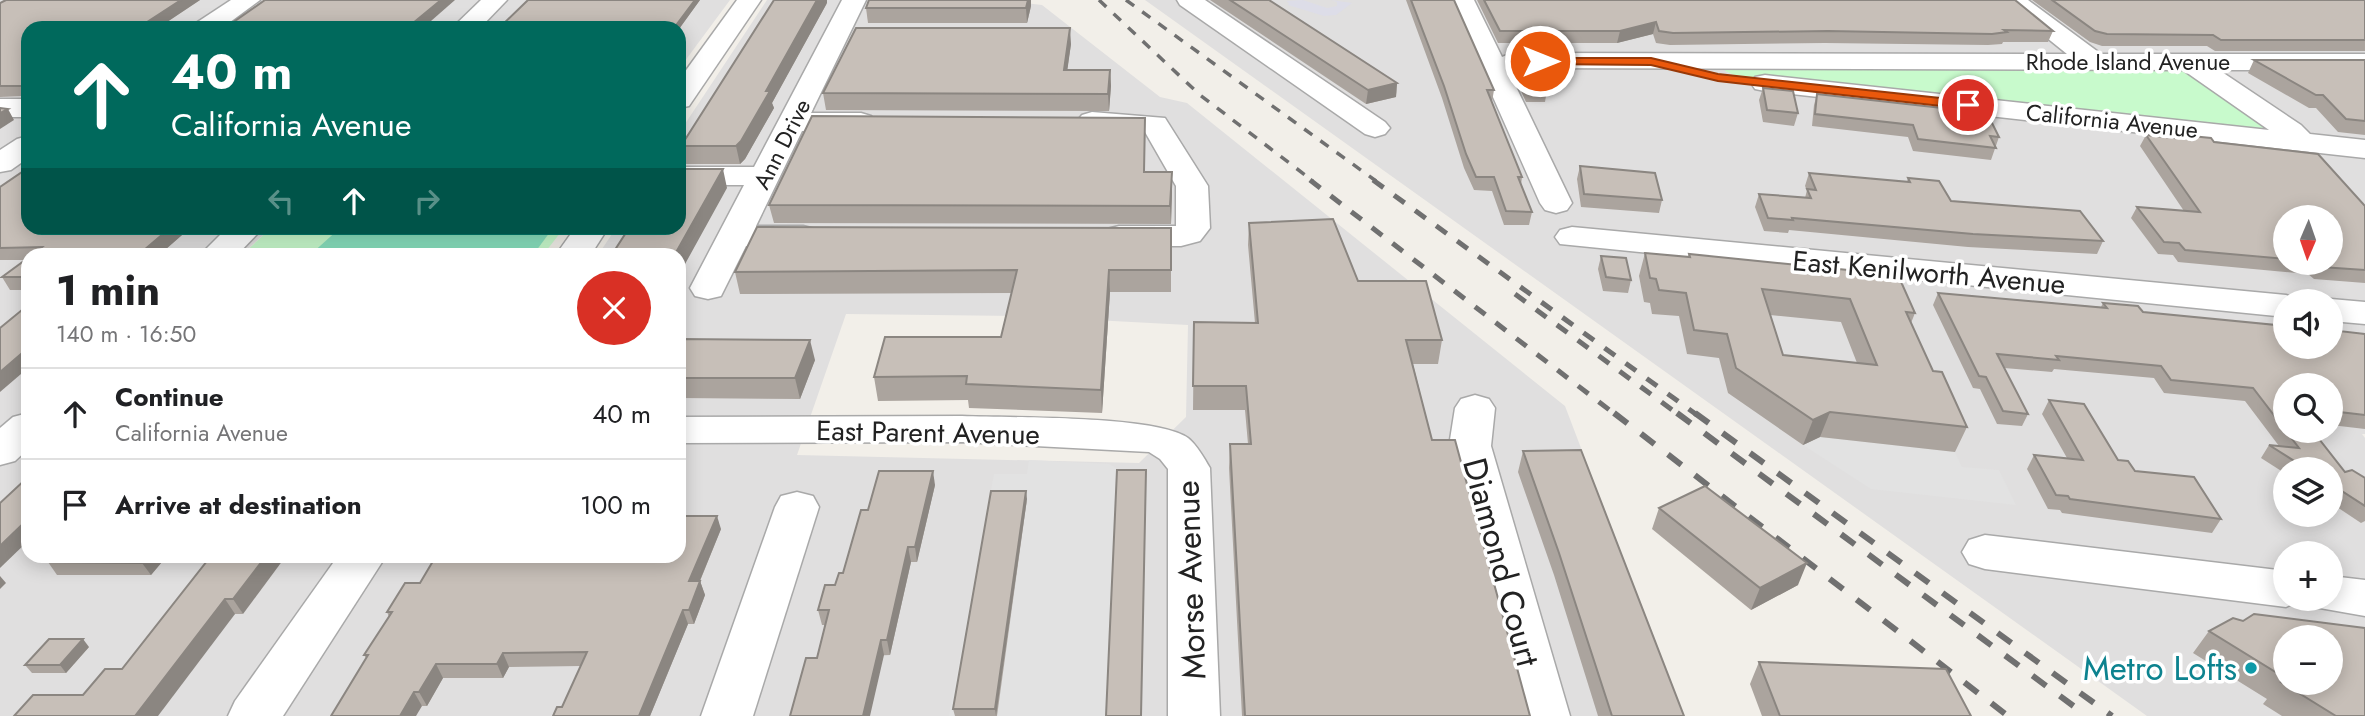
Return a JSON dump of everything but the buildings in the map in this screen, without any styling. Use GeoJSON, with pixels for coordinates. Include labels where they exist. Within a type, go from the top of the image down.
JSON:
{"type":"FeatureCollection","features":[{"type":"Feature","properties":{"kind":"street"},"geometry":{"type":"LineString","coordinates":[[216,21],[248,0]]}},
{"type":"Feature","properties":{"kind":"street"},"geometry":{"type":"LineString","coordinates":[[472,21],[495,0]]}},
{"type":"Feature","properties":{"kind":"street"},"geometry":{"type":"LineString","coordinates":[[686,90],[749,0]]}},
{"type":"Feature","properties":{"kind":"street","name":"Ann Drive"},"geometry":{"type":"LineString","coordinates":[[708,288],[793,122],[851,34],[854,0]]}},
{"type":"Feature","properties":{"kind":"street"},"geometry":{"type":"LineString","coordinates":[[1189,0],[1375,128]]}},
{"type":"Feature","properties":{"kind":"street"},"geometry":{"type":"LineString","coordinates":[[1462,0],[1556,203]]}},
{"type":"Feature","properties":{"kind":"street"},"geometry":{"type":"LineString","coordinates":[[2012,0],[2095,62]]}},
{"type":"Feature","properties":{"kind":"street","name":"Rhode Island Avenue"},"geometry":{"type":"LineString","coordinates":[[1512,61],[2365,62]]}},
{"type":"Feature","properties":{"kind":"street"},"geometry":{"type":"LineString","coordinates":[[2188,61],[2291,131],[2301,142]]}},
{"type":"Feature","properties":{"kind":"street","name":"California Avenue"},"geometry":{"type":"LineString","coordinates":[[1651,62],[1718,78],[2365,149]]}},
{"type":"Feature","properties":{"kind":"street"},"geometry":{"type":"LineString","coordinates":[[0,108],[21,108]]}},
{"type":"Feature","properties":{"kind":"street"},"geometry":{"type":"LineString","coordinates":[[1067,121],[1155,124],[1192,186],[1193,228],[1188,234],[1176,237],[1093,236]]}},
{"type":"Feature","properties":{"kind":"street"},"geometry":{"type":"LineString","coordinates":[[793,122],[889,122]]}},
{"type":"Feature","properties":{"kind":"street"},"geometry":{"type":"LineString","coordinates":[[0,163],[21,150]]}},
{"type":"Feature","properties":{"kind":"street"},"geometry":{"type":"LineString","coordinates":[[686,176],[766,176]]}},
{"type":"Feature","properties":{"kind":"street"},"geometry":{"type":"LineString","coordinates":[[225,248],[238,235]]}},
{"type":"Feature","properties":{"kind":"street"},"geometry":{"type":"LineString","coordinates":[[735,236],[832,236]]}},
{"type":"Feature","properties":{"kind":"street","name":"East Kenilworth Avenue"},"geometry":{"type":"LineString","coordinates":[[1572,237],[2273,305]]}},
{"type":"Feature","properties":{"kind":"street"},"geometry":{"type":"LineString","coordinates":[[2343,311],[2365,313]]}},
{"type":"Feature","properties":{"kind":"street","name":"Diamond Court"},"geometry":{"type":"LineString","coordinates":[[1475,408],[1470,446],[1544,716]]}},
{"type":"Feature","properties":{"kind":"street","name":"East Parent Avenue"},"geometry":{"type":"LineString","coordinates":[[686,430],[962,429],[1150,438],[1175,449]]}},
{"type":"Feature","properties":{"kind":"street","name":"Morse Avenue"},"geometry":{"type":"LineString","coordinates":[[1175,449],[1189,468],[1194,716]]}},
{"type":"Feature","properties":{"kind":"street"},"geometry":{"type":"LineString","coordinates":[[727,716],[797,507]]}},
{"type":"Feature","properties":{"kind":"street"},"geometry":{"type":"LineString","coordinates":[[1985,552],[2273,587]]}},
{"type":"Feature","properties":{"kind":"street"},"geometry":{"type":"LineString","coordinates":[[254,716],[358,563]]}},
{"type":"Feature","properties":{"kind":"street"},"geometry":{"type":"LineString","coordinates":[[2343,595],[2365,598]]}},
{"type":"Feature","properties":{"kind":"shaded area"},"geometry":{"type":"Polygon","coordinates":[[[0,0],[730,0],[686,60],[686,21],[21,21],[21,235],[263,235],[249,248],[21,248],[21,563],[686,563],[686,248],[603,248],[611,235],[686,235],[686,122],[767,0],[1000,0],[1042,5],[1160,97],[1187,103],[1565,406],[1683,716],[0,716],[0,0]],[[846,314],[797,455],[1139,463],[1186,417],[1188,325],[1019,316],[846,314]]]}},
{"type":"Feature","properties":{"kind":"shaded area"},"geometry":{"type":"Polygon","coordinates":[[[1145,0],[2365,0],[2365,434],[2362,434],[2365,438],[2365,716],[2147,716],[1145,0]],[[1725,71],[1734,75],[2280,134],[1725,71]]]}},
{"type":"Feature","properties":{"kind":"shaded area"},"geometry":{"type":"Polygon","coordinates":[[[1303,0],[1327,8],[1337,6],[1337,2],[1331,0],[1352,3],[1336,15],[1324,16],[1288,5],[1286,1],[1303,0]]]}},
{"type":"Feature","properties":{"kind":"shaded area"},"geometry":{"type":"Polygon","coordinates":[[[1820,437],[1955,452],[1962,467],[1999,470],[2016,505],[1871,489],[1803,445],[1820,437]]]}},
{"type":"Feature","properties":{"kind":"shaded area"},"geometry":{"type":"Polygon","coordinates":[[[1029,460],[1109,464],[1116,468],[1141,716],[949,716],[994,474],[1027,474],[1029,460]]]}},
{"type":"Feature","properties":{"kind":"green space"},"geometry":{"type":"Polygon","coordinates":[[[1726,68],[2183,68],[2282,135],[1734,75],[1725,71],[1726,68]]]}},
{"type":"Feature","properties":{"kind":"green space"},"geometry":{"type":"Polygon","coordinates":[[[264,235],[559,235],[548,248],[250,248],[264,235]]]}},
{"type":"Feature","properties":{"kind":"green space"},"geometry":{"type":"Polygon","coordinates":[[[332,235],[548,235],[538,248],[318,248],[332,235]]]}},
{"type":"Feature","properties":{"kind":"railway"},"geometry":{"type":"LineString","coordinates":[[1099,0],[1200,95],[1313,181]]}},
{"type":"Feature","properties":{"kind":"railway"},"geometry":{"type":"LineString","coordinates":[[1126,0],[1376,181]]}},
{"type":"Feature","properties":{"kind":"railway"},"geometry":{"type":"LineString","coordinates":[[1310,180],[1616,415]]}},
{"type":"Feature","properties":{"kind":"railway"},"geometry":{"type":"LineString","coordinates":[[1373,180],[1697,415]]}},
{"type":"Feature","properties":{"kind":"railway"},"geometry":{"type":"LineString","coordinates":[[1515,294],[1679,415]]}},
{"type":"Feature","properties":{"kind":"railway"},"geometry":{"type":"LineString","coordinates":[[1614,413],[2008,716]]}},
{"type":"Feature","properties":{"kind":"railway"},"geometry":{"type":"LineString","coordinates":[[1677,413],[2087,716]]}},
{"type":"Feature","properties":{"kind":"railway"},"geometry":{"type":"LineString","coordinates":[[1695,413],[2112,716]]}},
{"type":"Feature","properties":{"kind":"place","name":"Metro Lofts"},"geometry":{"type":"Point","coordinates":[2251,668]}},
{"type":"Feature","properties":{"kind":"route"},"geometry":{"type":"LineString","coordinates":[[1540,61],[1651,62],[1718,78],[1968,105]]}}]}
